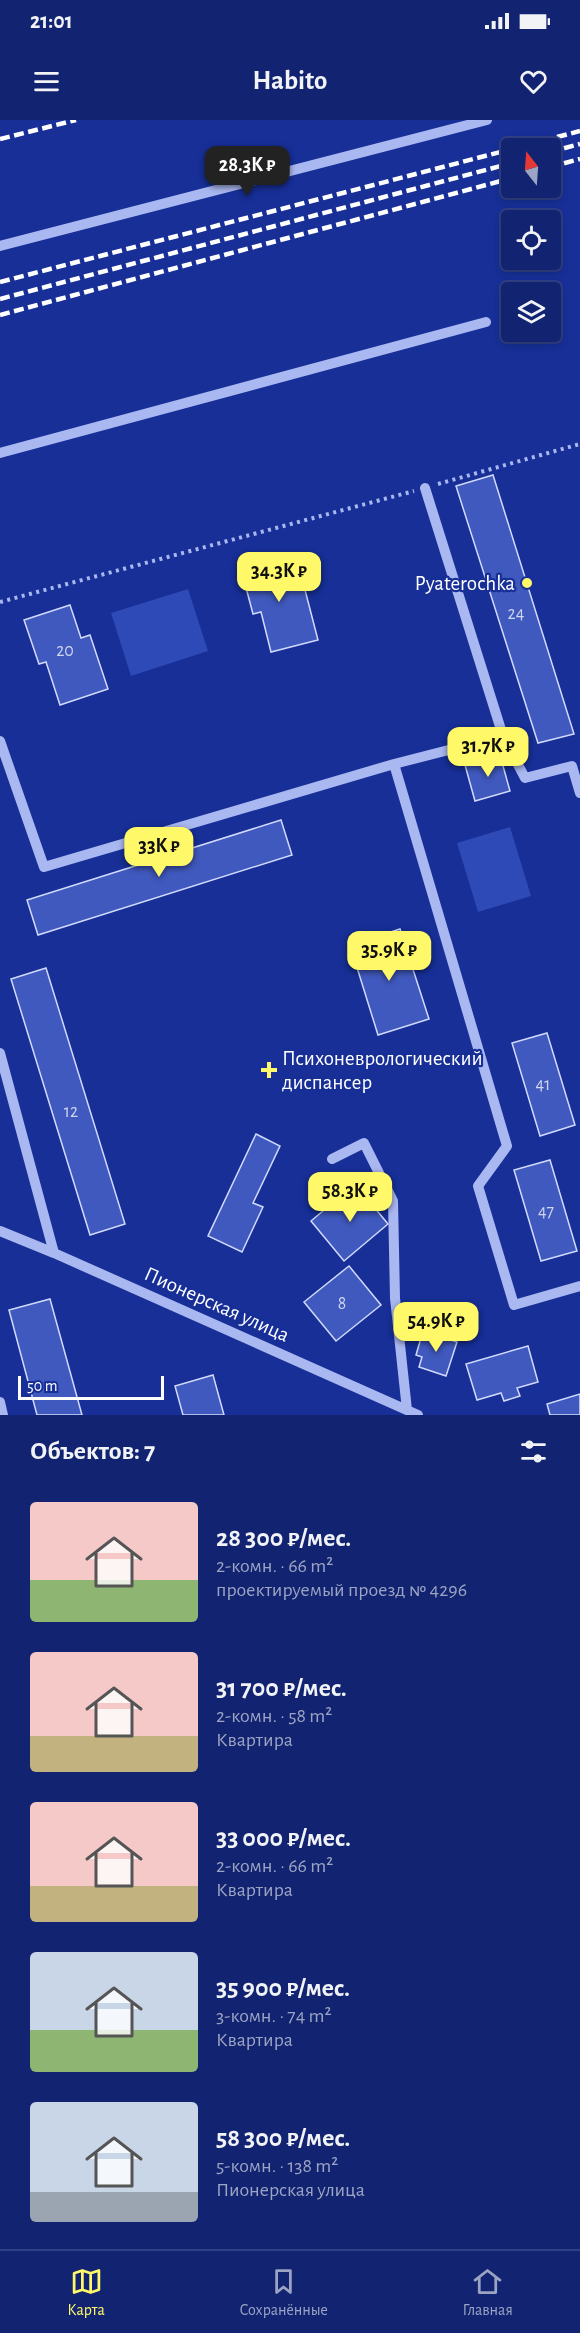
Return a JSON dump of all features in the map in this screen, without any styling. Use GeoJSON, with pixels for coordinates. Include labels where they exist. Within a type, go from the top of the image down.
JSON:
{"type":"FeatureCollection","features":[{"type":"Feature","properties":{"kind":"street"},"geometry":{"type":"LineString","coordinates":[[0,246],[487,120]]}},
{"type":"Feature","properties":{"kind":"street"},"geometry":{"type":"LineString","coordinates":[[0,453],[486,322]]}},
{"type":"Feature","properties":{"kind":"street"},"geometry":{"type":"LineString","coordinates":[[425,488],[503,736],[525,778],[572,766],[580,793]]}},
{"type":"Feature","properties":{"kind":"street"},"geometry":{"type":"LineString","coordinates":[[0,741],[44,867],[393,764],[503,736]]}},
{"type":"Feature","properties":{"kind":"street"},"geometry":{"type":"LineString","coordinates":[[393,764],[507,1146],[478,1186],[514,1305],[580,1286]]}},
{"type":"Feature","properties":{"kind":"street"},"geometry":{"type":"LineString","coordinates":[[0,1053],[54,1253]]}},
{"type":"Feature","properties":{"kind":"street"},"geometry":{"type":"LineString","coordinates":[[332,1159],[364,1143],[393,1201],[395,1298],[407,1410]]}},
{"type":"Feature","properties":{"kind":"street","name":"Пионерская улица"},"geometry":{"type":"LineString","coordinates":[[0,1232],[54,1253],[418,1415]]}},
{"type":"Feature","properties":{"kind":"street"},"geometry":{"type":"LineString","coordinates":[[0,1402],[3,1415]]}},
{"type":"Feature","properties":{"kind":"path"},"geometry":{"type":"LineString","coordinates":[[0,602],[580,444]]}},
{"type":"Feature","properties":{"kind":"shaded area"},"geometry":{"type":"Polygon","coordinates":[[[188,589],[208,651],[131,676],[111,613],[188,589]]]}},
{"type":"Feature","properties":{"kind":"shaded area"},"geometry":{"type":"Polygon","coordinates":[[[510,827],[531,896],[478,912],[457,843],[510,827]]]}},
{"type":"Feature","properties":{"kind":"building"},"geometry":{"type":"Polygon","coordinates":[[[493,475],[574,734],[538,743],[456,486],[493,475]]]}},
{"type":"Feature","properties":{"kind":"building"},"geometry":{"type":"Polygon","coordinates":[[[284,553],[294,589],[304,586],[318,640],[271,652],[261,612],[253,614],[240,565],[284,553]]]}},
{"type":"Feature","properties":{"kind":"building"},"geometry":{"type":"Polygon","coordinates":[[[70,605],[81,638],[90,635],[108,689],[60,705],[46,662],[39,664],[24,620],[70,605]]]}},
{"type":"Feature","properties":{"kind":"building"},"geometry":{"type":"Polygon","coordinates":[[[500,755],[510,791],[475,801],[465,765],[500,755]]]}},
{"type":"Feature","properties":{"kind":"building"},"geometry":{"type":"Polygon","coordinates":[[[281,820],[292,855],[38,935],[27,900],[281,820]]]}},
{"type":"Feature","properties":{"kind":"building"},"geometry":{"type":"Polygon","coordinates":[[[400,929],[429,1019],[378,1035],[350,945],[400,929]]]}},
{"type":"Feature","properties":{"kind":"building"},"geometry":{"type":"Polygon","coordinates":[[[46,968],[125,1224],[90,1235],[11,979],[46,968]]]}},
{"type":"Feature","properties":{"kind":"building"},"geometry":{"type":"Polygon","coordinates":[[[547,1033],[575,1125],[540,1136],[512,1043],[547,1033]]]}},
{"type":"Feature","properties":{"kind":"building"},"geometry":{"type":"Polygon","coordinates":[[[256,1134],[280,1146],[253,1203],[263,1207],[242,1252],[208,1236],[256,1134]]]}},
{"type":"Feature","properties":{"kind":"building"},"geometry":{"type":"Polygon","coordinates":[[[550,1160],[577,1251],[541,1261],[514,1170],[550,1160]]]}},
{"type":"Feature","properties":{"kind":"building"},"geometry":{"type":"Polygon","coordinates":[[[355,1184],[388,1224],[344,1261],[311,1221],[355,1184]]]}},
{"type":"Feature","properties":{"kind":"building"},"geometry":{"type":"Polygon","coordinates":[[[349,1266],[381,1305],[336,1341],[304,1302],[349,1266]]]}},
{"type":"Feature","properties":{"kind":"building"},"geometry":{"type":"Polygon","coordinates":[[[50,1299],[82,1415],[37,1415],[9,1310],[50,1299]]]}},
{"type":"Feature","properties":{"kind":"building"},"geometry":{"type":"Polygon","coordinates":[[[423,1331],[457,1342],[446,1376],[419,1367],[422,1357],[416,1355],[423,1331]]]}},
{"type":"Feature","properties":{"kind":"building"},"geometry":{"type":"Polygon","coordinates":[[[528,1346],[538,1382],[517,1388],[520,1396],[504,1401],[501,1393],[477,1400],[466,1364],[528,1346]]]}},
{"type":"Feature","properties":{"kind":"building"},"geometry":{"type":"Polygon","coordinates":[[[213,1375],[224,1415],[183,1415],[175,1386],[213,1375]]]}},
{"type":"Feature","properties":{"kind":"building"},"geometry":{"type":"Polygon","coordinates":[[[580,1394],[580,1415],[550,1415],[547,1404],[580,1394]]]}},
{"type":"Feature","properties":{"kind":"railway"},"geometry":{"type":"LineString","coordinates":[[0,139],[76,120]]}},
{"type":"Feature","properties":{"kind":"railway"},"geometry":{"type":"LineString","coordinates":[[553,138],[580,131]]}},
{"type":"Feature","properties":{"kind":"railway"},"geometry":{"type":"LineString","coordinates":[[561,149],[580,144]]}},
{"type":"Feature","properties":{"kind":"railway"},"geometry":{"type":"LineString","coordinates":[[0,282],[501,152]]}},
{"type":"Feature","properties":{"kind":"railway"},"geometry":{"type":"LineString","coordinates":[[561,164],[580,159]]}},
{"type":"Feature","properties":{"kind":"railway"},"geometry":{"type":"LineString","coordinates":[[0,299],[501,166]]}},
{"type":"Feature","properties":{"kind":"railway"},"geometry":{"type":"LineString","coordinates":[[0,315],[501,181]]}},
{"type":"Feature","properties":{"kind":"place","name":"Pyaterochka"},"geometry":{"type":"Point","coordinates":[527,583]}},
{"type":"Feature","properties":{"kind":"place","name":"Психоневрологический диспансер"},"geometry":{"type":"Point","coordinates":[269,1070]}}]}
